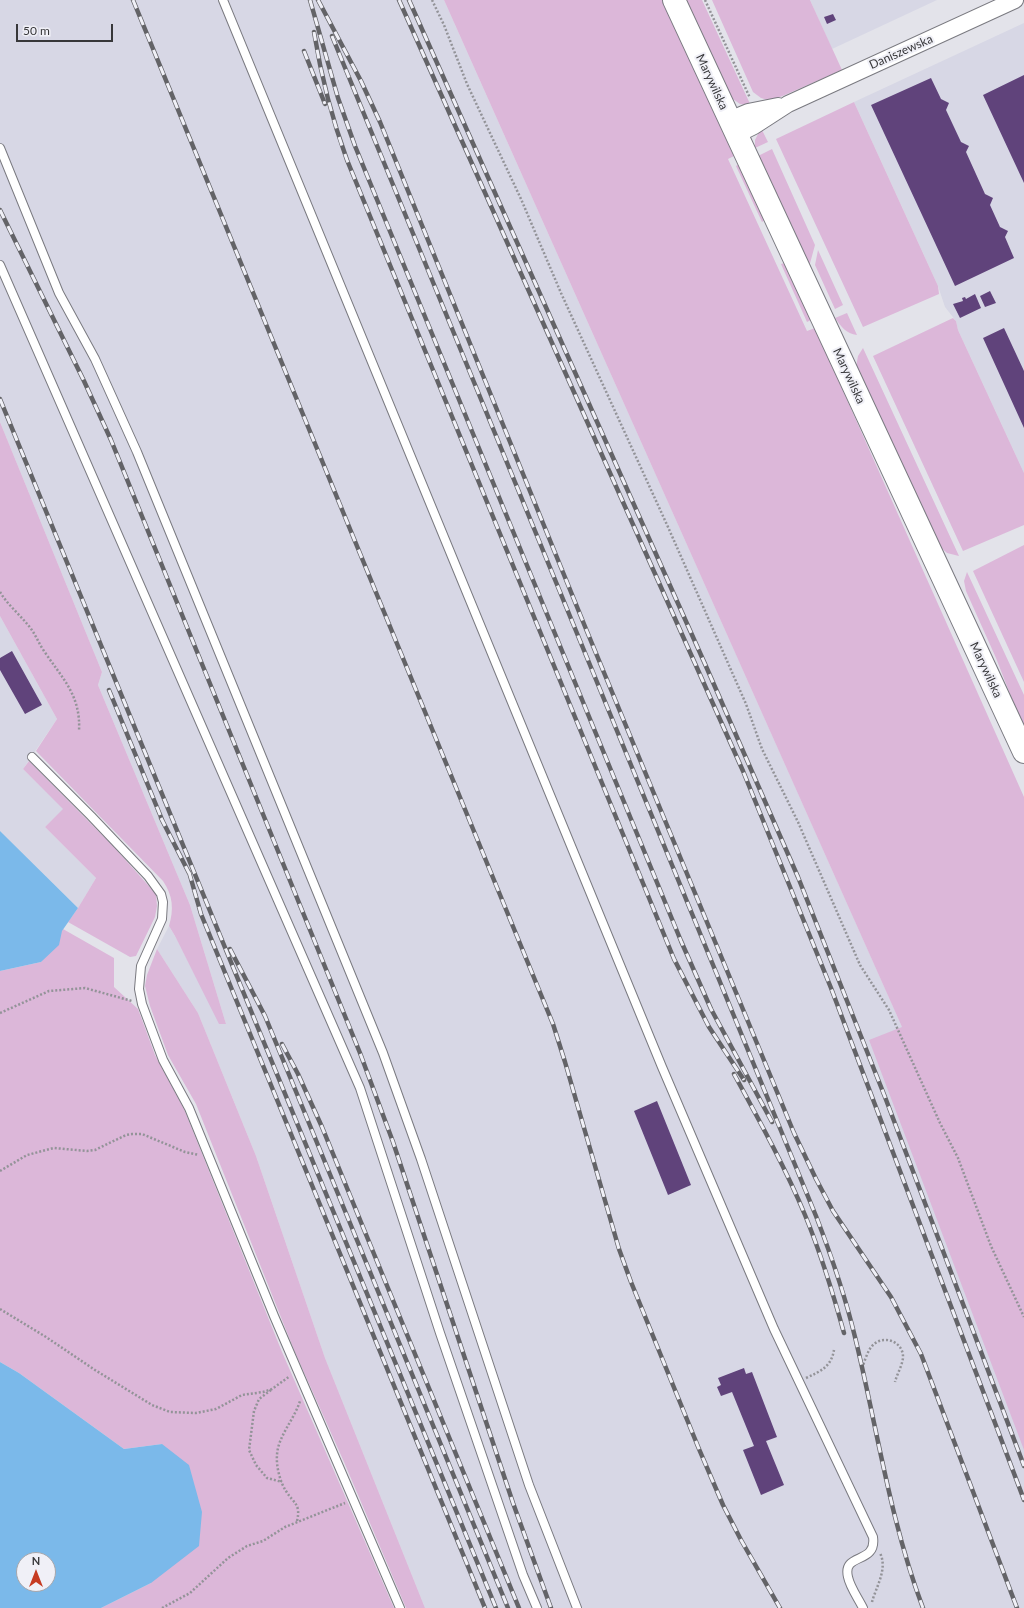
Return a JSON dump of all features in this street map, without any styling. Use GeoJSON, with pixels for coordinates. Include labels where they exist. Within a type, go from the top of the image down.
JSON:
{"type":"FeatureCollection","features":[{"type":"Feature","properties":{"kind":"main road","name":"Marywilska"},"geometry":{"type":"LineString","coordinates":[[674,0],[1024,752]]}},
{"type":"Feature","properties":{"kind":"street","name":"Daniszewska"},"geometry":{"type":"LineString","coordinates":[[733,127],[748,112],[788,104],[1015,0]]}},
{"type":"Feature","properties":{"kind":"lane"},"geometry":{"type":"LineString","coordinates":[[223,0],[662,1067],[774,1329],[872,1536],[873,1548],[868,1554],[855,1560],[848,1566],[848,1578],[863,1608]]}},
{"type":"Feature","properties":{"kind":"lane"},"geometry":{"type":"LineString","coordinates":[[0,148],[59,293],[95,359],[137,452],[383,1053],[439,1212],[529,1485],[577,1608]]}},
{"type":"Feature","properties":{"kind":"lane"},"geometry":{"type":"LineString","coordinates":[[0,265],[360,1088],[440,1333],[523,1575],[537,1608]]}},
{"type":"Feature","properties":{"kind":"lane"},"geometry":{"type":"LineString","coordinates":[[32,757],[148,876],[161,894],[163,902],[162,919],[141,966],[139,989],[142,1004],[163,1060],[189,1108],[304,1389],[400,1608]]}},
{"type":"Feature","properties":{"kind":"path"},"geometry":{"type":"LineString","coordinates":[[432,0],[444,25],[467,84],[521,199],[561,292],[668,527],[746,704],[762,749],[798,822],[860,965],[889,1010],[940,1123],[958,1158],[991,1246],[1024,1317]]}},
{"type":"Feature","properties":{"kind":"path"},"geometry":{"type":"LineString","coordinates":[[705,0],[750,98]]}},
{"type":"Feature","properties":{"kind":"path"},"geometry":{"type":"LineString","coordinates":[[0,592],[35,634],[43,650],[68,685],[76,702],[79,717],[79,731]]}},
{"type":"Feature","properties":{"kind":"path"},"geometry":{"type":"LineString","coordinates":[[0,1013],[49,991],[85,988],[142,1004]]}},
{"type":"Feature","properties":{"kind":"path"},"geometry":{"type":"LineString","coordinates":[[0,1171],[27,1155],[54,1148],[91,1150],[126,1135],[132,1134],[142,1134],[185,1152],[210,1159]]}},
{"type":"Feature","properties":{"kind":"path"},"geometry":{"type":"LineString","coordinates":[[0,1309],[114,1382],[152,1405],[170,1412],[196,1413],[216,1409],[242,1394],[262,1392],[272,1389]]}},
{"type":"Feature","properties":{"kind":"path"},"geometry":{"type":"LineString","coordinates":[[862,1368],[873,1345],[884,1340],[892,1341],[899,1346],[903,1357],[894,1382]]}},
{"type":"Feature","properties":{"kind":"path"},"geometry":{"type":"LineString","coordinates":[[799,1381],[825,1368],[832,1360],[834,1350]]}},
{"type":"Feature","properties":{"kind":"path"},"geometry":{"type":"LineString","coordinates":[[282,1482],[267,1478],[256,1465],[249,1450],[254,1411],[259,1399],[297,1372]]}},
{"type":"Feature","properties":{"kind":"path"},"geometry":{"type":"LineString","coordinates":[[297,1522],[298,1508],[295,1501],[286,1491],[282,1482],[276,1456],[279,1444],[298,1409],[304,1389]]}},
{"type":"Feature","properties":{"kind":"path"},"geometry":{"type":"LineString","coordinates":[[162,1608],[190,1593],[228,1558],[247,1546],[262,1541],[285,1527],[353,1500]]}},
{"type":"Feature","properties":{"kind":"path"},"geometry":{"type":"LineString","coordinates":[[871,1605],[880,1580],[882,1564],[880,1554],[873,1548]]}},
{"type":"Feature","properties":{"kind":"shaded area"},"geometry":{"type":"Polygon","coordinates":[[[0,0],[444,0],[1024,1300],[1024,1608],[425,1608],[325,1358],[256,1156],[198,1013],[157,949],[169,926],[197,979],[226,1024],[190,905],[98,685],[102,672],[0,422],[0,0]]]}},
{"type":"Feature","properties":{"kind":"shaded area"},"geometry":{"type":"Polygon","coordinates":[[[444,0],[662,0],[734,156],[728,159],[807,331],[815,328],[1024,797],[1024,1450],[869,1040],[902,1027],[444,0]]]}},
{"type":"Feature","properties":{"kind":"shaded area"},"geometry":{"type":"Polygon","coordinates":[[[685,0],[702,0],[751,106],[740,104],[730,97],[685,0]]]}},
{"type":"Feature","properties":{"kind":"shaded area"},"geometry":{"type":"Polygon","coordinates":[[[712,0],[810,0],[842,70],[771,101],[761,98],[753,92],[712,0]]]}},
{"type":"Feature","properties":{"kind":"shaded area"},"geometry":{"type":"Polygon","coordinates":[[[810,0],[937,0],[832,49],[810,0]]]}},
{"type":"Feature","properties":{"kind":"shaded area"},"geometry":{"type":"Polygon","coordinates":[[[1024,23],[1024,473],[958,330],[956,321],[945,307],[938,286],[854,102],[1024,23]]]}},
{"type":"Feature","properties":{"kind":"shaded area"},"geometry":{"type":"Polygon","coordinates":[[[854,102],[938,286],[939,294],[863,327],[776,139],[854,102]]]}},
{"type":"Feature","properties":{"kind":"shaded area"},"geometry":{"type":"Polygon","coordinates":[[[761,128],[768,142],[755,148],[755,140],[761,128]]]}},
{"type":"Feature","properties":{"kind":"shaded area"},"geometry":{"type":"Polygon","coordinates":[[[772,149],[815,245],[809,267],[758,156],[772,149]]]}},
{"type":"Feature","properties":{"kind":"shaded area"},"geometry":{"type":"Polygon","coordinates":[[[739,164],[765,220],[762,222],[736,166],[739,164]]]}},
{"type":"Feature","properties":{"kind":"shaded area"},"geometry":{"type":"Polygon","coordinates":[[[818,250],[843,305],[835,309],[815,265],[818,250]]]}},
{"type":"Feature","properties":{"kind":"shaded area"},"geometry":{"type":"Polygon","coordinates":[[[785,263],[811,320],[807,322],[781,264],[785,263]]]}},
{"type":"Feature","properties":{"kind":"shaded area"},"geometry":{"type":"Polygon","coordinates":[[[847,313],[857,335],[847,331],[835,318],[847,313]]]}},
{"type":"Feature","properties":{"kind":"shaded area"},"geometry":{"type":"Polygon","coordinates":[[[953,318],[956,321],[958,330],[1024,473],[1024,525],[963,551],[873,356],[953,318]]]}},
{"type":"Feature","properties":{"kind":"shaded area"},"geometry":{"type":"Polygon","coordinates":[[[863,348],[959,556],[947,553],[938,545],[856,367],[858,356],[863,348]]]}},
{"type":"Feature","properties":{"kind":"shaded area"},"geometry":{"type":"Polygon","coordinates":[[[0,422],[102,672],[98,685],[190,905],[226,1024],[219,1024],[169,926],[172,914],[172,903],[169,892],[163,881],[36,751],[57,719],[0,616],[0,422]]]}},
{"type":"Feature","properties":{"kind":"shaded area"},"geometry":{"type":"Polygon","coordinates":[[[1024,545],[1024,682],[973,571],[1024,545]]]}},
{"type":"Feature","properties":{"kind":"shaded area"},"geometry":{"type":"Polygon","coordinates":[[[967,572],[1024,695],[1024,730],[996,658],[966,591],[964,581],[967,572]]]}},
{"type":"Feature","properties":{"kind":"shaded area"},"geometry":{"type":"Polygon","coordinates":[[[0,616],[57,719],[23,769],[64,809],[45,827],[96,878],[78,908],[0,831],[0,616]]]}},
{"type":"Feature","properties":{"kind":"shaded area"},"geometry":{"type":"Polygon","coordinates":[[[29,761],[113,846],[156,894],[157,906],[155,917],[136,956],[130,957],[68,922],[96,878],[45,827],[63,809],[23,769],[29,761]]]}},
{"type":"Feature","properties":{"kind":"shaded area"},"geometry":{"type":"Polygon","coordinates":[[[63,929],[114,958],[114,987],[138,1009],[155,1055],[184,1109],[282,1352],[394,1608],[101,1608],[151,1583],[162,1444],[124,1449],[19,1373],[0,1362],[0,971],[41,962],[63,929]]]}},
{"type":"Feature","properties":{"kind":"shaded area"},"geometry":{"type":"Polygon","coordinates":[[[157,949],[198,1013],[256,1156],[325,1358],[425,1608],[406,1608],[344,1462],[294,1350],[196,1104],[168,1055],[150,1006],[145,986],[147,975],[157,949]]]}},
{"type":"Feature","properties":{"kind":"water"},"geometry":{"type":"Polygon","coordinates":[[[0,831],[78,908],[62,931],[59,945],[41,962],[0,971],[0,831]]]}},
{"type":"Feature","properties":{"kind":"water"},"geometry":{"type":"Polygon","coordinates":[[[0,1362],[19,1373],[124,1449],[162,1444],[189,1465],[202,1512],[199,1546],[151,1583],[101,1608],[0,1608],[0,1362]]]}},
{"type":"Feature","properties":{"kind":"building"},"geometry":{"type":"Polygon","coordinates":[[[833,14],[836,20],[827,24],[824,17],[833,14]]]}},
{"type":"Feature","properties":{"kind":"building"},"geometry":{"type":"Polygon","coordinates":[[[1024,75],[1024,183],[983,95],[1024,75]]]}},
{"type":"Feature","properties":{"kind":"building"},"geometry":{"type":"Polygon","coordinates":[[[931,78],[941,99],[949,103],[946,110],[961,142],[969,146],[966,152],[985,194],[993,198],[990,205],[1000,227],[1008,231],[1005,237],[1014,258],[955,286],[871,105],[931,78]]]}},
{"type":"Feature","properties":{"kind":"building"},"geometry":{"type":"Polygon","coordinates":[[[990,291],[996,303],[985,307],[980,296],[990,291]]]}},
{"type":"Feature","properties":{"kind":"building"},"geometry":{"type":"Polygon","coordinates":[[[975,294],[981,308],[960,318],[953,304],[963,301],[962,298],[965,297],[966,299],[975,294]]]}},
{"type":"Feature","properties":{"kind":"building"},"geometry":{"type":"Polygon","coordinates":[[[1004,328],[1024,371],[1024,428],[983,338],[1004,328]]]}},
{"type":"Feature","properties":{"kind":"building"},"geometry":{"type":"Polygon","coordinates":[[[12,651],[42,705],[25,714],[0,670],[0,658],[12,651]]]}},
{"type":"Feature","properties":{"kind":"building"},"geometry":{"type":"Polygon","coordinates":[[[657,1101],[691,1185],[668,1195],[634,1111],[657,1101]]]}},
{"type":"Feature","properties":{"kind":"building"},"geometry":{"type":"Polygon","coordinates":[[[744,1368],[746,1374],[752,1372],[777,1437],[766,1441],[784,1485],[761,1495],[743,1450],[754,1446],[732,1392],[721,1396],[717,1387],[721,1385],[718,1378],[744,1368]]]}},
{"type":"Feature","properties":{"kind":"railway"},"geometry":{"type":"LineString","coordinates":[[133,0],[553,1024],[619,1249],[631,1282],[723,1505],[780,1608]]}},
{"type":"Feature","properties":{"kind":"railway"},"geometry":{"type":"LineString","coordinates":[[310,0],[338,98],[355,146],[681,941],[711,1009],[772,1122]]}},
{"type":"Feature","properties":{"kind":"railway"},"geometry":{"type":"LineString","coordinates":[[318,0],[361,81],[380,122],[586,629],[794,1133],[833,1211],[891,1297],[921,1354],[1017,1608]]}},
{"type":"Feature","properties":{"kind":"railway"},"geometry":{"type":"LineString","coordinates":[[399,0],[743,771],[831,988],[1024,1500]]}},
{"type":"Feature","properties":{"kind":"railway"},"geometry":{"type":"LineString","coordinates":[[409,0],[705,664],[798,877],[885,1097],[1024,1466]]}},
{"type":"Feature","properties":{"kind":"railway"},"geometry":{"type":"LineString","coordinates":[[314,32],[320,64],[336,129],[347,160],[674,959],[709,1027],[744,1080]]}},
{"type":"Feature","properties":{"kind":"railway"},"geometry":{"type":"LineString","coordinates":[[332,36],[822,1231],[847,1306],[893,1508],[923,1608]]}},
{"type":"Feature","properties":{"kind":"railway"},"geometry":{"type":"LineString","coordinates":[[304,51],[325,104]]}},
{"type":"Feature","properties":{"kind":"railway"},"geometry":{"type":"LineString","coordinates":[[0,210],[84,381],[111,440],[360,1053],[393,1142],[513,1503],[551,1608]]}},
{"type":"Feature","properties":{"kind":"railway"},"geometry":{"type":"LineString","coordinates":[[0,399],[496,1608]]}},
{"type":"Feature","properties":{"kind":"railway"},"geometry":{"type":"LineString","coordinates":[[109,690],[163,822]]}},
{"type":"Feature","properties":{"kind":"railway"},"geometry":{"type":"LineString","coordinates":[[161,818],[189,873]]}},
{"type":"Feature","properties":{"kind":"railway"},"geometry":{"type":"LineString","coordinates":[[189,872],[201,914],[485,1608]]}},
{"type":"Feature","properties":{"kind":"railway"},"geometry":{"type":"LineString","coordinates":[[230,949],[265,1016],[508,1608]]}},
{"type":"Feature","properties":{"kind":"railway"},"geometry":{"type":"LineString","coordinates":[[282,1044],[298,1074],[322,1127],[519,1608]]}},
{"type":"Feature","properties":{"kind":"railway"},"geometry":{"type":"LineString","coordinates":[[734,1074],[780,1161],[805,1215],[836,1303],[844,1333]]}}]}
